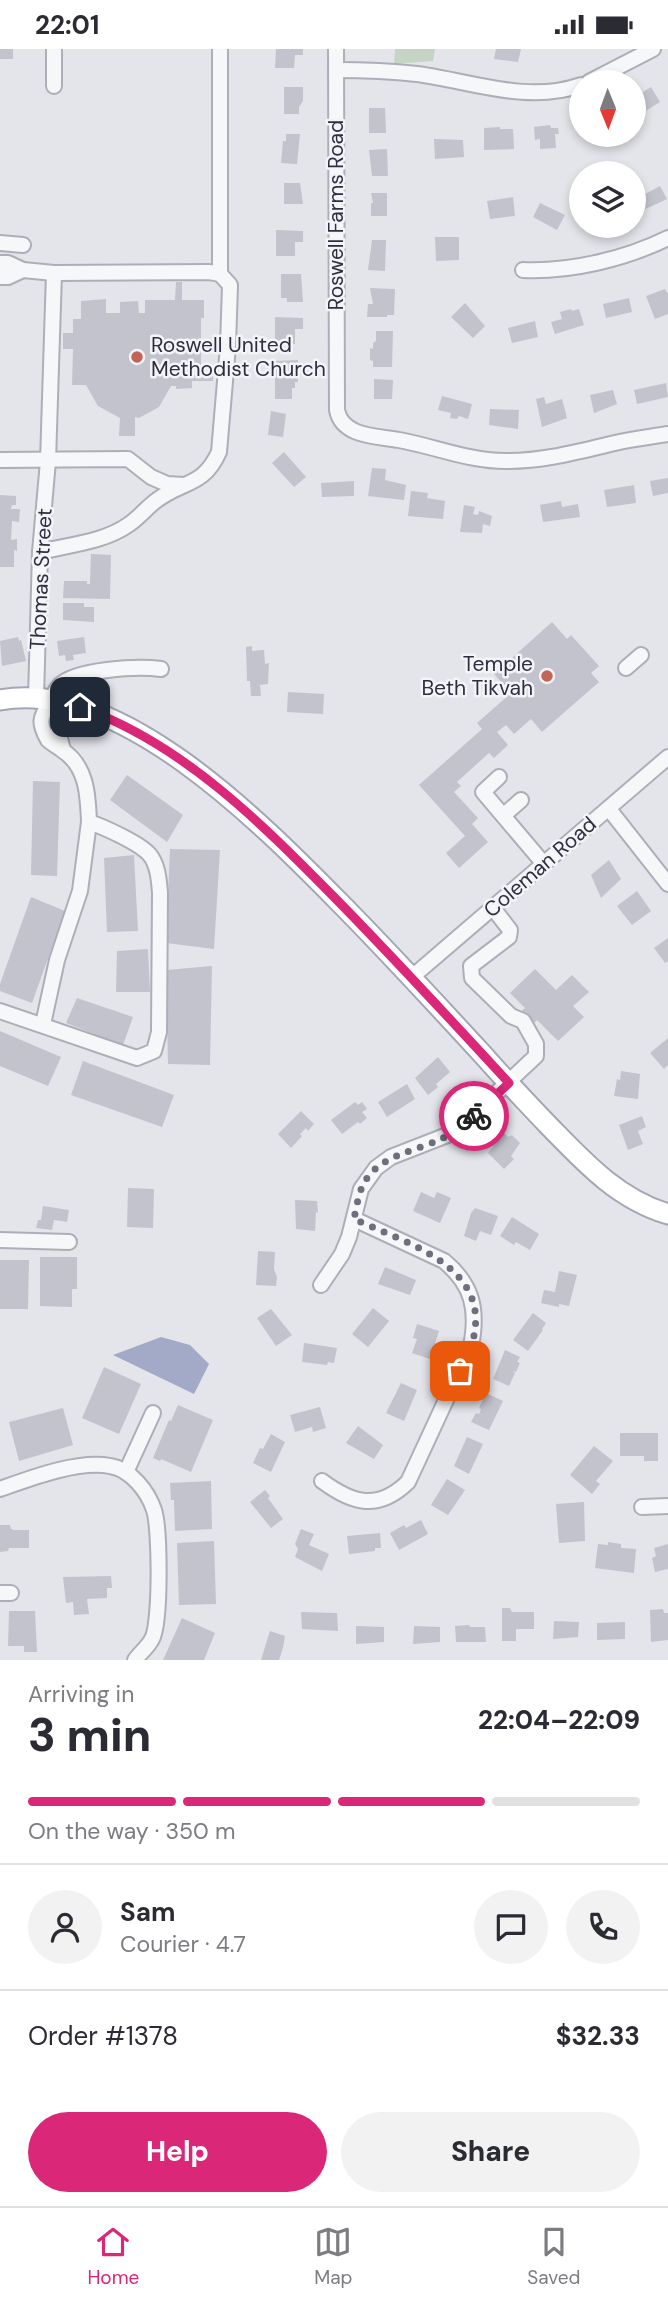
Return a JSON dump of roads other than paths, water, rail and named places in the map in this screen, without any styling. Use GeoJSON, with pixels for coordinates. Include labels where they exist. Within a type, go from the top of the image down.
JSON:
{"type":"FeatureCollection","features":[{"type":"Feature","properties":{"kind":"main road"},"geometry":{"type":"LineString","coordinates":[[0,700],[43,699],[96,713],[152,741],[208,779],[260,823],[412,977],[593,1172],[624,1194],[668,1214]]}},
{"type":"Feature","properties":{"kind":"street"},"geometry":{"type":"LineString","coordinates":[[54,49],[54,86]]}},
{"type":"Feature","properties":{"kind":"street"},"geometry":{"type":"LineString","coordinates":[[220,49],[220,274]]}},
{"type":"Feature","properties":{"kind":"street","name":"Roswell Farms Road"},"geometry":{"type":"LineString","coordinates":[[336,49],[337,411],[342,424],[353,431],[456,456],[508,462],[547,459],[668,434]]}},
{"type":"Feature","properties":{"kind":"street"},"geometry":{"type":"LineString","coordinates":[[612,70],[653,49]]}},
{"type":"Feature","properties":{"kind":"street"},"geometry":{"type":"LineString","coordinates":[[336,70],[418,74],[519,93],[554,92],[569,88]]}},
{"type":"Feature","properties":{"kind":"street"},"geometry":{"type":"LineString","coordinates":[[523,269],[557,269],[614,257],[644,250],[668,238]]}},
{"type":"Feature","properties":{"kind":"street"},"geometry":{"type":"LineString","coordinates":[[0,243],[23,245]]}},
{"type":"Feature","properties":{"kind":"street"},"geometry":{"type":"LineString","coordinates":[[0,263],[8,263],[23,270],[54,273],[209,272],[220,274],[230,285],[219,451],[213,465],[205,475],[158,499],[128,526],[109,535],[40,552]]}},
{"type":"Feature","properties":{"kind":"street"},"geometry":{"type":"LineString","coordinates":[[0,277],[8,277],[23,270]]}},
{"type":"Feature","properties":{"kind":"street","name":"Thomas Street"},"geometry":{"type":"LineString","coordinates":[[54,273],[48,461],[40,552],[43,699],[60,719],[58,731],[63,750],[77,766],[88,789],[89,822]]}},
{"type":"Feature","properties":{"kind":"street"},"geometry":{"type":"LineString","coordinates":[[0,460],[128,459],[151,477],[167,484],[187,485]]}},
{"type":"Feature","properties":{"kind":"street"},"geometry":{"type":"LineString","coordinates":[[626,668],[641,655]]}},
{"type":"Feature","properties":{"kind":"street"},"geometry":{"type":"LineString","coordinates":[[43,699],[66,680],[118,667],[161,669]]}},
{"type":"Feature","properties":{"kind":"street","name":"Coleman Road"},"geometry":{"type":"LineString","coordinates":[[412,977],[668,757]]}},
{"type":"Feature","properties":{"kind":"street"},"geometry":{"type":"LineString","coordinates":[[499,777],[483,792],[544,864]]}},
{"type":"Feature","properties":{"kind":"street"},"geometry":{"type":"LineString","coordinates":[[504,815],[521,800]]}},
{"type":"Feature","properties":{"kind":"street"},"geometry":{"type":"LineString","coordinates":[[609,809],[668,884]]}},
{"type":"Feature","properties":{"kind":"street"},"geometry":{"type":"LineString","coordinates":[[0,1011],[137,1058],[154,1051],[159,1032],[158,873],[150,855],[108,828],[89,822],[79,891],[57,960],[43,1024]]}},
{"type":"Feature","properties":{"kind":"street"},"geometry":{"type":"LineString","coordinates":[[321,1285],[342,1254],[361,1188],[376,1168],[391,1157],[455,1132],[536,1056],[536,1044],[523,1021],[511,1016],[472,978],[471,967],[509,937],[510,930],[493,908]]}},
{"type":"Feature","properties":{"kind":"street"},"geometry":{"type":"LineString","coordinates":[[322,1481],[343,1497],[366,1502],[390,1496],[408,1482],[471,1346],[476,1323],[472,1298],[467,1288],[444,1261],[354,1219]]}},
{"type":"Feature","properties":{"kind":"street"},"geometry":{"type":"LineString","coordinates":[[0,1241],[69,1242]]}},
{"type":"Feature","properties":{"kind":"street"},"geometry":{"type":"LineString","coordinates":[[126,1472],[153,1413]]}},
{"type":"Feature","properties":{"kind":"street"},"geometry":{"type":"LineString","coordinates":[[0,1489],[26,1479],[79,1467],[110,1466],[126,1472],[147,1494],[155,1513],[159,1597],[153,1638],[135,1660]]}},
{"type":"Feature","properties":{"kind":"street"},"geometry":{"type":"LineString","coordinates":[[642,1507],[668,1506]]}},
{"type":"Feature","properties":{"kind":"water"},"geometry":{"type":"Polygon","coordinates":[[[161,1337],[190,1345],[209,1364],[194,1394],[113,1355],[161,1337]]]}},
{"type":"Feature","properties":{"kind":"place","name":"Roswell United Methodist Church"},"geometry":{"type":"Point","coordinates":[137,357]}},
{"type":"Feature","properties":{"kind":"place","name":"Temple Beth Tikvah"},"geometry":{"type":"Point","coordinates":[547,676]}}]}
